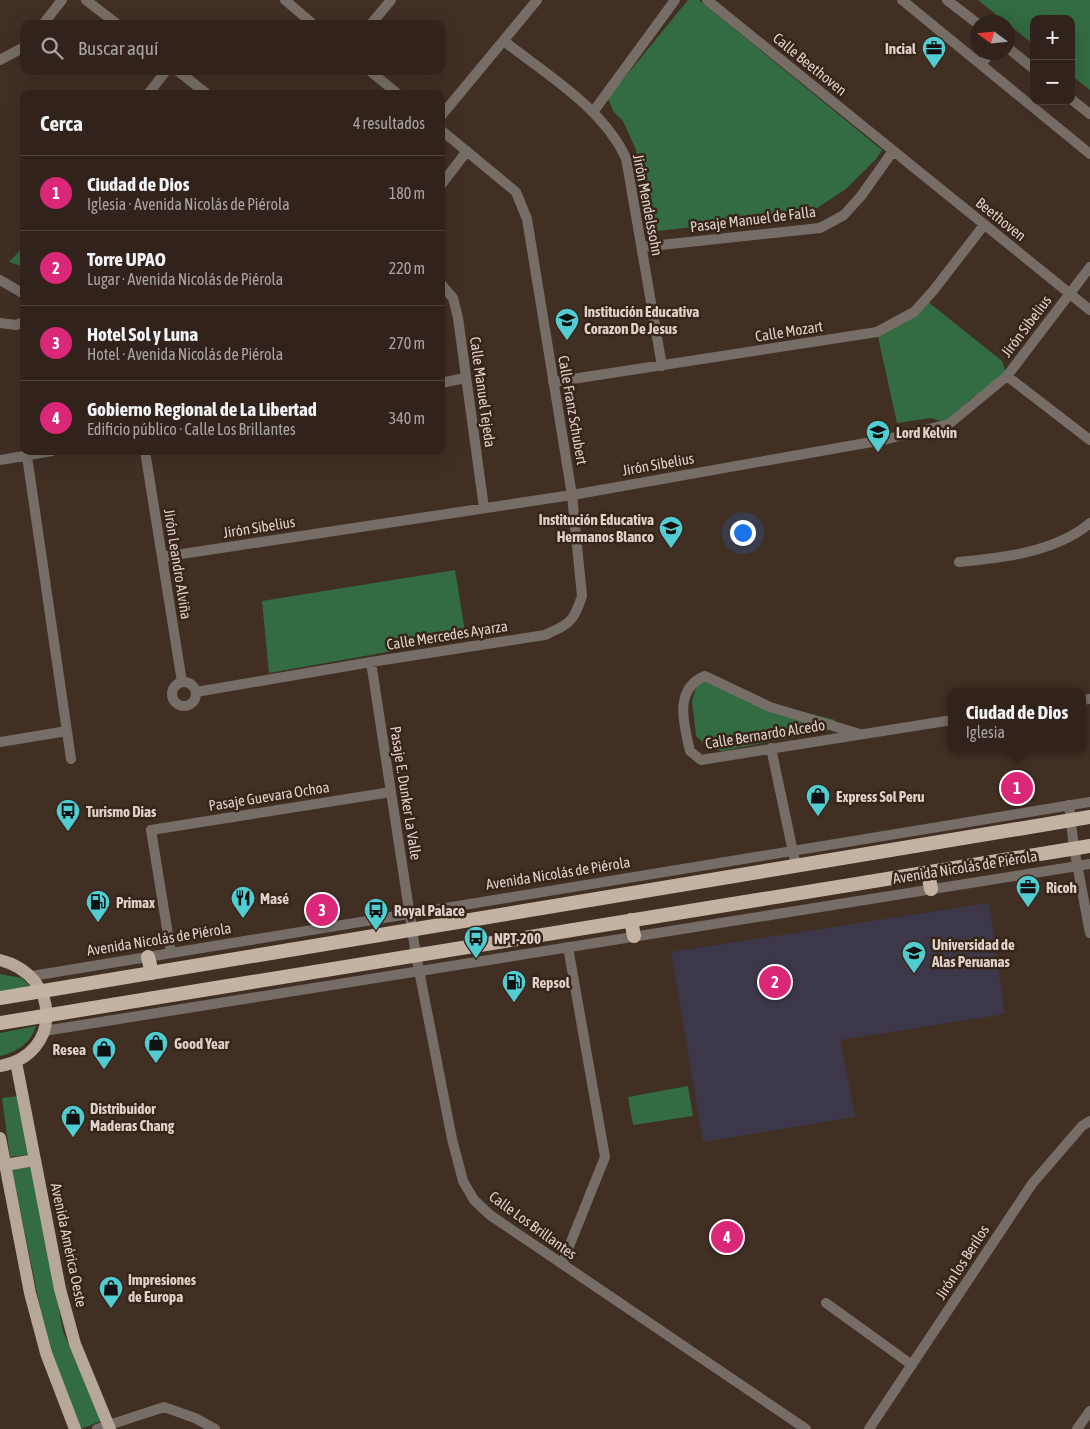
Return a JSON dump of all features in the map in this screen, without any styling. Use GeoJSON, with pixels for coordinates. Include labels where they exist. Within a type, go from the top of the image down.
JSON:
{"type":"FeatureCollection","features":[{"type":"Feature","properties":{"kind":"highway","name":"Avenida Nicolás de Piérola"},"geometry":{"type":"LineString","coordinates":[[0,998],[1090,817]]}},
{"type":"Feature","properties":{"kind":"highway","name":"Avenida Nicolás de Piérola"},"geometry":{"type":"LineString","coordinates":[[0,1023],[1090,846]]}},
{"type":"Feature","properties":{"kind":"highway"},"geometry":{"type":"LineString","coordinates":[[928,872],[931,889]]}},
{"type":"Feature","properties":{"kind":"highway"},"geometry":{"type":"LineString","coordinates":[[631,920],[634,936]]}},
{"type":"Feature","properties":{"kind":"highway"},"geometry":{"type":"LineString","coordinates":[[148,957],[152,972]]}},
{"type":"Feature","properties":{"kind":"highway"},"geometry":{"type":"LineString","coordinates":[[122,1003],[125,1018]]}},
{"type":"Feature","properties":{"kind":"main road"},"geometry":{"type":"LineString","coordinates":[[0,960],[12,963],[32,976],[42,991],[47,1016],[44,1030],[38,1043],[16,1062],[0,1066]]}},
{"type":"Feature","properties":{"kind":"main road","name":"Avenida América Oeste"},"geometry":{"type":"LineString","coordinates":[[16,1062],[60,1289],[75,1344],[105,1427]]}},
{"type":"Feature","properties":{"kind":"main road"},"geometry":{"type":"LineString","coordinates":[[0,1138],[30,1293],[46,1353],[75,1429]]}},
{"type":"Feature","properties":{"kind":"main road"},"geometry":{"type":"LineString","coordinates":[[5,1165],[35,1160]]}},
{"type":"Feature","properties":{"kind":"street"},"geometry":{"type":"LineString","coordinates":[[46,20],[62,0]]}},
{"type":"Feature","properties":{"kind":"street"},"geometry":{"type":"LineString","coordinates":[[86,0],[112,20]]}},
{"type":"Feature","properties":{"kind":"street"},"geometry":{"type":"LineString","coordinates":[[285,0],[308,20]]}},
{"type":"Feature","properties":{"kind":"street"},"geometry":{"type":"LineString","coordinates":[[374,20],[391,0]]}},
{"type":"Feature","properties":{"kind":"street"},"geometry":{"type":"LineString","coordinates":[[445,111],[537,0]]}},
{"type":"Feature","properties":{"kind":"street"},"geometry":{"type":"LineString","coordinates":[[593,112],[675,0]]}},
{"type":"Feature","properties":{"kind":"street","name":"Calle Beethoven"},"geometry":{"type":"LineString","coordinates":[[707,0],[894,151]]}},
{"type":"Feature","properties":{"kind":"street"},"geometry":{"type":"LineString","coordinates":[[902,0],[1090,154]]}},
{"type":"Feature","properties":{"kind":"street"},"geometry":{"type":"LineString","coordinates":[[947,0],[970,18]]}},
{"type":"Feature","properties":{"kind":"street","name":"Jirón Mendelssohn"},"geometry":{"type":"LineString","coordinates":[[504,41],[593,112],[619,143],[626,158],[662,366]]}},
{"type":"Feature","properties":{"kind":"street"},"geometry":{"type":"LineString","coordinates":[[0,60],[20,49]]}},
{"type":"Feature","properties":{"kind":"street"},"geometry":{"type":"LineString","coordinates":[[1015,54],[1030,66]]}},
{"type":"Feature","properties":{"kind":"street"},"geometry":{"type":"LineString","coordinates":[[982,64],[985,60]]}},
{"type":"Feature","properties":{"kind":"street"},"geometry":{"type":"LineString","coordinates":[[151,90],[163,75]]}},
{"type":"Feature","properties":{"kind":"street"},"geometry":{"type":"LineString","coordinates":[[183,75],[202,90]]}},
{"type":"Feature","properties":{"kind":"street"},"geometry":{"type":"LineString","coordinates":[[375,75],[393,90]]}},
{"type":"Feature","properties":{"kind":"street"},"geometry":{"type":"LineString","coordinates":[[1075,102],[1090,114]]}},
{"type":"Feature","properties":{"kind":"street","name":"Calle Franz Schubert"},"geometry":{"type":"LineString","coordinates":[[445,133],[516,192],[526,219],[572,494]]}},
{"type":"Feature","properties":{"kind":"street"},"geometry":{"type":"LineString","coordinates":[[445,180],[467,151]]}},
{"type":"Feature","properties":{"kind":"street","name":"Beethoven"},"geometry":{"type":"LineString","coordinates":[[894,151],[1090,310]]}},
{"type":"Feature","properties":{"kind":"street","name":"Pasaje Manuel de Falla"},"geometry":{"type":"LineString","coordinates":[[642,247],[820,228],[844,215],[850,209],[894,151]]}},
{"type":"Feature","properties":{"kind":"street","name":"Calle Mozart"},"geometry":{"type":"LineString","coordinates":[[553,382],[876,332],[914,312],[933,291],[984,225]]}},
{"type":"Feature","properties":{"kind":"street","name":"Jirón Sibelius"},"geometry":{"type":"LineString","coordinates":[[162,557],[572,494],[883,440],[949,424],[1007,376],[1090,267]]}},
{"type":"Feature","properties":{"kind":"street"},"geometry":{"type":"LineString","coordinates":[[0,280],[20,292]]}},
{"type":"Feature","properties":{"kind":"street","name":"Calle Manuel Tejeda"},"geometry":{"type":"LineString","coordinates":[[445,289],[453,298],[458,318],[484,508]]}},
{"type":"Feature","properties":{"kind":"street"},"geometry":{"type":"LineString","coordinates":[[0,323],[16,325],[20,324]]}},
{"type":"Feature","properties":{"kind":"street"},"geometry":{"type":"LineString","coordinates":[[1007,376],[1090,440]]}},
{"type":"Feature","properties":{"kind":"street"},"geometry":{"type":"LineString","coordinates":[[445,382],[465,378]]}},
{"type":"Feature","properties":{"kind":"street"},"geometry":{"type":"LineString","coordinates":[[0,460],[32,455]]}},
{"type":"Feature","properties":{"kind":"street","name":"Jirón Leandro Alviña"},"geometry":{"type":"LineString","coordinates":[[146,455],[182,682]]}},
{"type":"Feature","properties":{"kind":"street"},"geometry":{"type":"LineString","coordinates":[[27,456],[71,759]]}},
{"type":"Feature","properties":{"kind":"street","name":"Calle Mercedes Ayarza"},"geometry":{"type":"LineString","coordinates":[[196,692],[545,635],[568,625],[578,610],[582,596],[572,494]]}},
{"type":"Feature","properties":{"kind":"street"},"geometry":{"type":"LineString","coordinates":[[959,562],[1008,558],[1076,535],[1090,523]]}},
{"type":"Feature","properties":{"kind":"street","name":"Pasaje E. Dunker La Valle"},"geometry":{"type":"LineString","coordinates":[[371,662],[412,930]]}},
{"type":"Feature","properties":{"kind":"street","name":"Calle Bernardo Alcedo"},"geometry":{"type":"LineString","coordinates":[[860,734],[770,707],[705,676],[691,683],[686,691],[684,720],[690,751],[701,760],[948,721]]}},
{"type":"Feature","properties":{"kind":"street"},"geometry":{"type":"LineString","coordinates":[[182,682],[194,686],[196,692],[195,699],[190,704],[184,706],[177,704],[172,698],[172,691],[175,685],[182,682]]}},
{"type":"Feature","properties":{"kind":"street"},"geometry":{"type":"LineString","coordinates":[[0,742],[67,731]]}},
{"type":"Feature","properties":{"kind":"street"},"geometry":{"type":"LineString","coordinates":[[771,748],[796,866]]}},
{"type":"Feature","properties":{"kind":"street","name":"Pasaje Guevara Ochoa"},"geometry":{"type":"LineString","coordinates":[[171,953],[151,830],[391,792]]}},
{"type":"Feature","properties":{"kind":"street","name":"Avenida Nicolás de Piérola"},"geometry":{"type":"LineString","coordinates":[[32,976],[1090,802]]}},
{"type":"Feature","properties":{"kind":"street"},"geometry":{"type":"LineString","coordinates":[[1070,805],[1074,848],[1090,933]]}},
{"type":"Feature","properties":{"kind":"street","name":"Avenida Nicolás de Piérola"},"geometry":{"type":"LineString","coordinates":[[44,1030],[1090,864]]}},
{"type":"Feature","properties":{"kind":"street","name":"Calle Los Brillantes"},"geometry":{"type":"LineString","coordinates":[[412,930],[452,1139],[463,1181],[474,1200],[490,1216],[806,1429]]}},
{"type":"Feature","properties":{"kind":"street"},"geometry":{"type":"LineString","coordinates":[[562,1264],[605,1157],[568,947]]}},
{"type":"Feature","properties":{"kind":"street","name":"Jirón los Berilos"},"geometry":{"type":"LineString","coordinates":[[869,1429],[1032,1184],[1082,1126],[1090,1121]]}},
{"type":"Feature","properties":{"kind":"street"},"geometry":{"type":"LineString","coordinates":[[826,1303],[912,1365]]}},
{"type":"Feature","properties":{"kind":"street"},"geometry":{"type":"LineString","coordinates":[[105,1427],[164,1407],[195,1418],[215,1429]]}},
{"type":"Feature","properties":{"kind":"street"},"geometry":{"type":"LineString","coordinates":[[1077,1429],[1090,1411]]}},
{"type":"Feature","properties":{"kind":"shaded area"},"geometry":{"type":"Polygon","coordinates":[[[989,903],[1005,1014],[840,1040],[855,1117],[703,1142],[671,952],[989,903]]]}},
{"type":"Feature","properties":{"kind":"green space"},"geometry":{"type":"Polygon","coordinates":[[[688,0],[699,0],[882,150],[876,159],[846,189],[814,210],[790,216],[649,232],[641,195],[636,150],[623,121],[613,111],[608,98],[688,0]]]}},
{"type":"Feature","properties":{"kind":"green space"},"geometry":{"type":"Polygon","coordinates":[[[978,0],[1090,0],[1090,90],[1075,78],[1075,15],[1030,15],[1030,42],[1015,30],[1015,15],[997,15],[978,0]]]}},
{"type":"Feature","properties":{"kind":"green space"},"geometry":{"type":"Polygon","coordinates":[[[20,250],[20,266],[9,262],[20,250]]]}},
{"type":"Feature","properties":{"kind":"green space"},"geometry":{"type":"Polygon","coordinates":[[[927,301],[1002,361],[1007,376],[968,402],[949,424],[931,418],[897,423],[877,332],[927,301]]]}},
{"type":"Feature","properties":{"kind":"green space"},"geometry":{"type":"Polygon","coordinates":[[[455,570],[466,638],[269,673],[262,601],[455,570]]]}},
{"type":"Feature","properties":{"kind":"green space"},"geometry":{"type":"Polygon","coordinates":[[[709,677],[776,705],[835,720],[835,729],[721,751],[708,747],[696,736],[692,701],[698,681],[709,677]]]}},
{"type":"Feature","properties":{"kind":"green space"},"geometry":{"type":"Polygon","coordinates":[[[0,974],[22,978],[31,987],[0,993],[0,974]]]}},
{"type":"Feature","properties":{"kind":"green space"},"geometry":{"type":"Polygon","coordinates":[[[36,1026],[27,1042],[12,1052],[0,1056],[0,1033],[36,1026]]]}},
{"type":"Feature","properties":{"kind":"green space"},"geometry":{"type":"Polygon","coordinates":[[[688,1086],[693,1116],[633,1125],[628,1097],[688,1086]]]}},
{"type":"Feature","properties":{"kind":"green space"},"geometry":{"type":"Polygon","coordinates":[[[19,1096],[30,1154],[10,1157],[2,1098],[19,1096]]]}},
{"type":"Feature","properties":{"kind":"green space"},"geometry":{"type":"Polygon","coordinates":[[[33,1167],[63,1331],[101,1421],[81,1429],[47,1342],[12,1169],[33,1167]]]}},
{"type":"Feature","properties":{"kind":"place","name":"Incial"},"geometry":{"type":"Point","coordinates":[934,69]}},
{"type":"Feature","properties":{"kind":"place","name":"Institución Educativa Corazon De Jesus"},"geometry":{"type":"Point","coordinates":[567,341]}},
{"type":"Feature","properties":{"kind":"place","name":"Lord Kelvin"},"geometry":{"type":"Point","coordinates":[878,453]}},
{"type":"Feature","properties":{"kind":"place","name":"Institución Educativa Hermanos Blanco"},"geometry":{"type":"Point","coordinates":[671,549]}},
{"type":"Feature","properties":{"kind":"place","name":"Ciudad de Dios"},"geometry":{"type":"Point","coordinates":[1017,788]}},
{"type":"Feature","properties":{"kind":"place","name":"Express Sol Peru"},"geometry":{"type":"Point","coordinates":[818,817]}},
{"type":"Feature","properties":{"kind":"place","name":"Turismo Dias"},"geometry":{"type":"Point","coordinates":[68,832]}},
{"type":"Feature","properties":{"kind":"place","name":"Ricoh"},"geometry":{"type":"Point","coordinates":[1028,908]}},
{"type":"Feature","properties":{"kind":"place","name":"Hotel Sol y Luna"},"geometry":{"type":"Point","coordinates":[322,910]}},
{"type":"Feature","properties":{"kind":"place","name":"Masé"},"geometry":{"type":"Point","coordinates":[243,919]}},
{"type":"Feature","properties":{"kind":"place","name":"Primax"},"geometry":{"type":"Point","coordinates":[98,923]}},
{"type":"Feature","properties":{"kind":"place","name":"Royal Palace"},"geometry":{"type":"Point","coordinates":[376,931]}},
{"type":"Feature","properties":{"kind":"place","name":"NPT-200"},"geometry":{"type":"Point","coordinates":[476,959]}},
{"type":"Feature","properties":{"kind":"place","name":"Universidad de Alas Peruanas"},"geometry":{"type":"Point","coordinates":[914,974]}},
{"type":"Feature","properties":{"kind":"place","name":"Torre UPAO"},"geometry":{"type":"Point","coordinates":[775,982]}},
{"type":"Feature","properties":{"kind":"place","name":"Repsol"},"geometry":{"type":"Point","coordinates":[514,1003]}},
{"type":"Feature","properties":{"kind":"place","name":"Good Year"},"geometry":{"type":"Point","coordinates":[156,1064]}},
{"type":"Feature","properties":{"kind":"place","name":"Resea"},"geometry":{"type":"Point","coordinates":[104,1070]}},
{"type":"Feature","properties":{"kind":"place","name":"Distribuidor Maderas Chang"},"geometry":{"type":"Point","coordinates":[73,1138]}},
{"type":"Feature","properties":{"kind":"place","name":"Gobierno Regional de La Libertad"},"geometry":{"type":"Point","coordinates":[727,1237]}},
{"type":"Feature","properties":{"kind":"place","name":"Impresiones de Europa"},"geometry":{"type":"Point","coordinates":[111,1309]}}]}
